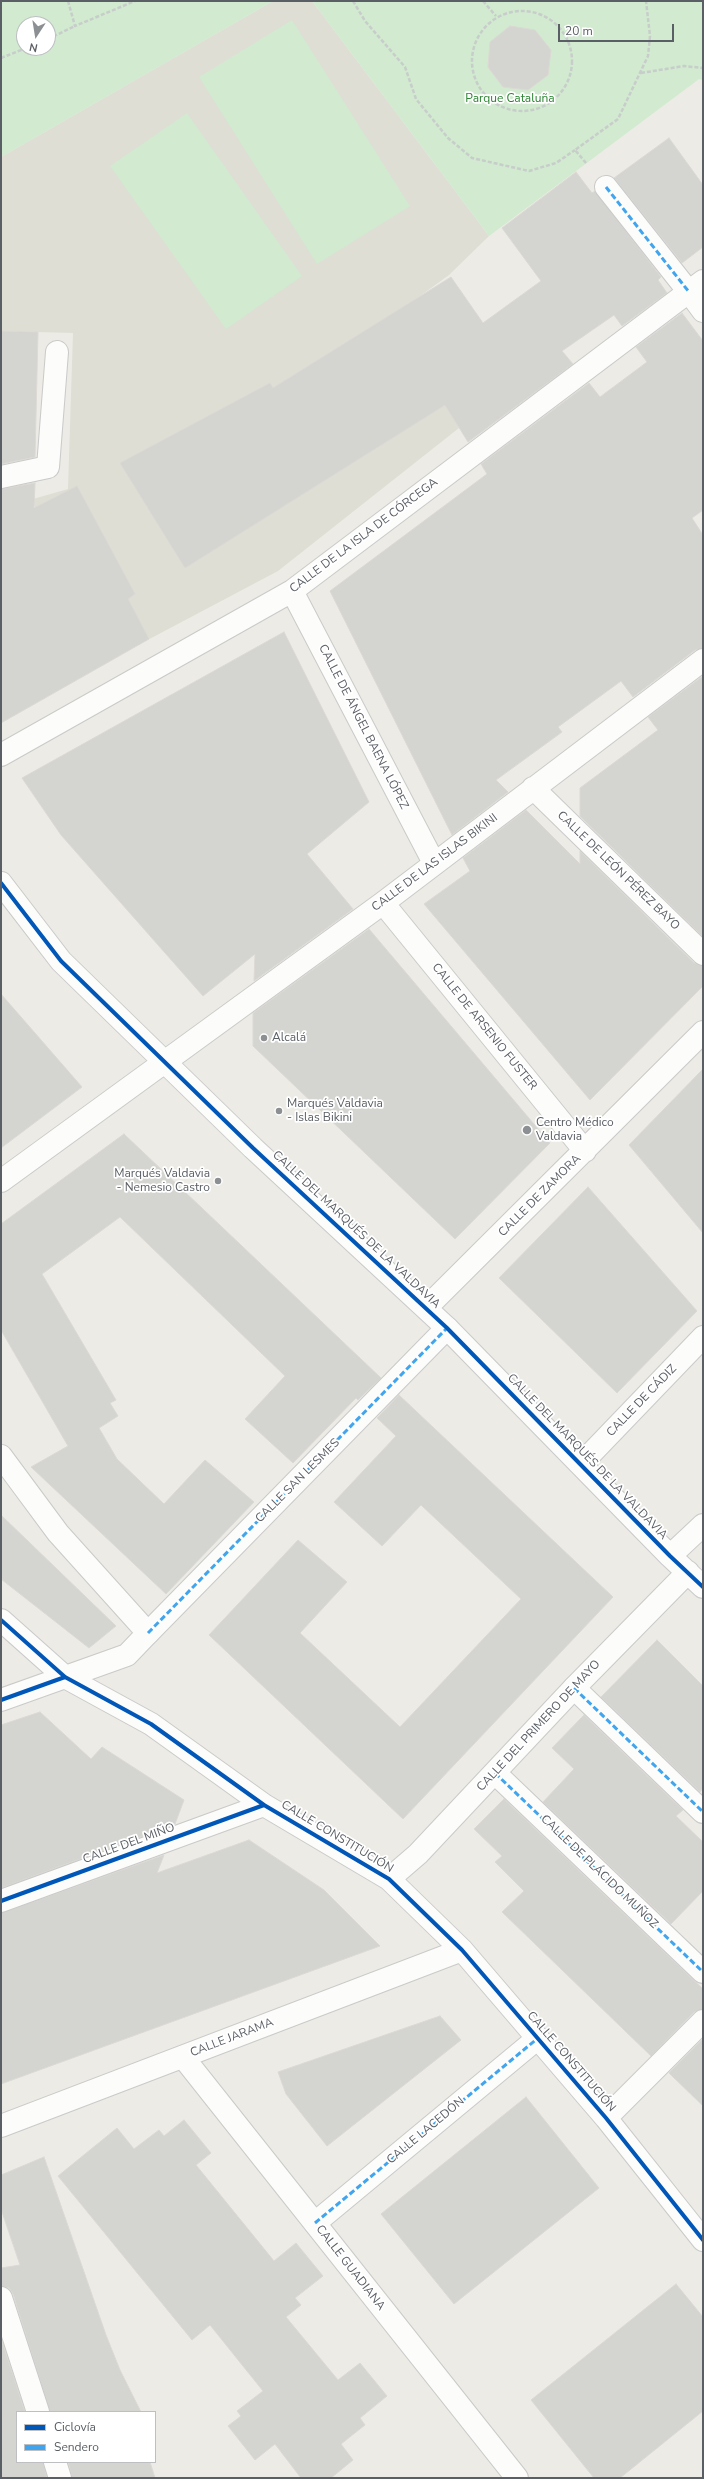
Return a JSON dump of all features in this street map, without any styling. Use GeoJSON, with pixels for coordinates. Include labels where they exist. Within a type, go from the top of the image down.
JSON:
{"type":"FeatureCollection","features":[{"type":"Feature","properties":{"kind":"street"},"geometry":{"type":"LineString","coordinates":[[606,187],[696,287],[703,311]]}},
{"type":"Feature","properties":{"kind":"street","name":"CALLE DE LA ISLA DE CÓRCEGA"},"geometry":{"type":"LineString","coordinates":[[1,756],[292,591],[696,287]]}},
{"type":"Feature","properties":{"kind":"street"},"geometry":{"type":"LineString","coordinates":[[1,477],[48,467],[57,352]]}},
{"type":"Feature","properties":{"kind":"street","name":"CALLE DE ÁNGEL BAENA LÓPEZ"},"geometry":{"type":"LineString","coordinates":[[292,591],[434,863]]}},
{"type":"Feature","properties":{"kind":"street","name":"CALLE DE LAS ISLAS BIKINI"},"geometry":{"type":"LineString","coordinates":[[1,1181],[383,903],[703,660]]}},
{"type":"Feature","properties":{"kind":"street","name":"CALLE DE LEÓN PÉREZ BAYO"},"geometry":{"type":"LineString","coordinates":[[533,788],[703,954]]}},
{"type":"Feature","properties":{"kind":"street","name":"CALLE DEL MARQUÉS DE LA VALDAVIA"},"geometry":{"type":"LineString","coordinates":[[1,883],[61,961],[253,1148],[447,1328],[670,1556],[695,1579]]}},
{"type":"Feature","properties":{"kind":"street","name":"CALLE DE ARSENIO FUSTER"},"geometry":{"type":"LineString","coordinates":[[383,903],[585,1151]]}},
{"type":"Feature","properties":{"kind":"street","name":"CALLE DE ZAMORA"},"geometry":{"type":"LineString","coordinates":[[426,1308],[703,1032]]}},
{"type":"Feature","properties":{"kind":"street","name":"CALLE SAN LESMES"},"geometry":{"type":"LineString","coordinates":[[1,1700],[127,1655],[447,1328]]}},
{"type":"Feature","properties":{"kind":"street","name":"CALLE DE CÁDIZ"},"geometry":{"type":"LineString","coordinates":[[581,1464],[703,1337]]}},
{"type":"Feature","properties":{"kind":"street"},"geometry":{"type":"LineString","coordinates":[[1,1456],[58,1533],[148,1633]]}},
{"type":"Feature","properties":{"kind":"street"},"geometry":{"type":"LineString","coordinates":[[670,1556],[703,1525]]}},
{"type":"Feature","properties":{"kind":"street","name":"CALLE DEL PRIMERO DE MAYO"},"geometry":{"type":"LineString","coordinates":[[389,1879],[418,1854],[574,1688],[695,1579]]}},
{"type":"Feature","properties":{"kind":"street","name":"CALLE CONSTITUCIÓN"},"geometry":{"type":"LineString","coordinates":[[1,1620],[65,1677],[150,1724],[264,1805],[389,1879],[462,1950],[606,2118],[703,2240]]}},
{"type":"Feature","properties":{"kind":"street"},"geometry":{"type":"LineString","coordinates":[[574,1688],[703,1812]]}},
{"type":"Feature","properties":{"kind":"street","name":"CALLE DE PLÁCIDO MUÑOZ"},"geometry":{"type":"LineString","coordinates":[[495,1773],[703,1972]]}},
{"type":"Feature","properties":{"kind":"street","name":"CALLE DEL MIÑO"},"geometry":{"type":"LineString","coordinates":[[1,1901],[264,1805]]}},
{"type":"Feature","properties":{"kind":"street","name":"CALLE JARAMA"},"geometry":{"type":"LineString","coordinates":[[1,2126],[462,1950]]}},
{"type":"Feature","properties":{"kind":"street"},"geometry":{"type":"LineString","coordinates":[[606,2118],[703,2022]]}},
{"type":"Feature","properties":{"kind":"street","name":"CALLE LACEDÓN"},"geometry":{"type":"LineString","coordinates":[[315,2223],[538,2038]]}},
{"type":"Feature","properties":{"kind":"street","name":"CALLE GUADIANA"},"geometry":{"type":"LineString","coordinates":[[183,2057],[517,2478]]}},
{"type":"Feature","properties":{"kind":"street"},"geometry":{"type":"LineString","coordinates":[[1,2298],[38,2411]]}},
{"type":"Feature","properties":{"kind":"street"},"geometry":{"type":"LineString","coordinates":[[55,2463],[60,2478]]}},
{"type":"Feature","properties":{"kind":"path"},"geometry":{"type":"LineString","coordinates":[[68,1],[75,26]]}},
{"type":"Feature","properties":{"kind":"path"},"geometry":{"type":"LineString","coordinates":[[56,35],[135,1]]}},
{"type":"Feature","properties":{"kind":"path"},"geometry":{"type":"LineString","coordinates":[[353,1],[365,21],[404,67],[416,99],[448,138],[472,158],[529,171],[556,164],[618,119],[648,56],[649,43],[646,1]]}},
{"type":"Feature","properties":{"kind":"path"},"geometry":{"type":"LineString","coordinates":[[483,1],[496,16]]}},
{"type":"Feature","properties":{"kind":"path"},"geometry":{"type":"LineString","coordinates":[[524,10],[538,14],[552,19],[569,42],[572,70],[558,96],[534,110],[505,109],[481,92],[470,65],[476,37],[496,16],[524,10]]}},
{"type":"Feature","properties":{"kind":"path"},"geometry":{"type":"LineString","coordinates":[[1,58],[16,52]]}},
{"type":"Feature","properties":{"kind":"path"},"geometry":{"type":"LineString","coordinates":[[641,73],[684,66],[703,68]]}},
{"type":"Feature","properties":{"kind":"path"},"geometry":{"type":"LineString","coordinates":[[575,150],[606,187]]}},
{"type":"Feature","properties":{"kind":"shaded area"},"geometry":{"type":"Polygon","coordinates":[[[273,1],[312,1],[489,236],[449,275],[409,304],[459,428],[278,571],[106,662],[43,545],[33,499],[68,489],[73,333],[1,331],[1,157],[273,1]]]}},
{"type":"Feature","properties":{"kind":"green space"},"geometry":{"type":"Polygon","coordinates":[[[1,1],[273,1],[1,157],[1,1]]]}},
{"type":"Feature","properties":{"kind":"green space","name":"Parque Cataluña"},"geometry":{"type":"Polygon","coordinates":[[[312,1],[703,1],[703,80],[699,79],[489,236],[312,1]]]}},
{"type":"Feature","properties":{"kind":"green space"},"geometry":{"type":"Polygon","coordinates":[[[292,20],[410,206],[317,264],[199,77],[292,20]]]}},
{"type":"Feature","properties":{"kind":"green space"},"geometry":{"type":"Polygon","coordinates":[[[187,113],[302,276],[226,329],[110,166],[187,113]]]}},
{"type":"Feature","properties":{"kind":"building"},"geometry":{"type":"Polygon","coordinates":[[[510,26],[535,30],[551,50],[548,75],[528,90],[503,87],[488,67],[490,42],[510,26]]]}},
{"type":"Feature","properties":{"kind":"building"},"geometry":{"type":"Polygon","coordinates":[[[669,138],[703,185],[703,247],[682,263],[614,178],[669,138]]]}},
{"type":"Feature","properties":{"kind":"building"},"geometry":{"type":"Polygon","coordinates":[[[576,172],[592,193],[595,191],[661,277],[658,280],[667,293],[622,326],[614,315],[562,351],[573,364],[468,442],[445,405],[185,568],[120,463],[270,383],[273,388],[451,277],[483,323],[541,281],[502,228],[576,172]]]}},
{"type":"Feature","properties":{"kind":"building"},"geometry":{"type":"Polygon","coordinates":[[[682,313],[703,341],[703,510],[692,518],[703,535],[703,648],[695,650],[633,697],[621,681],[558,727],[562,732],[496,780],[508,792],[452,835],[330,591],[487,474],[481,464],[589,383],[600,397],[647,362],[636,347],[682,313]]]}},
{"type":"Feature","properties":{"kind":"building"},"geometry":{"type":"Polygon","coordinates":[[[1,331],[38,332],[35,457],[1,464],[1,331]]]}},
{"type":"Feature","properties":{"kind":"building"},"geometry":{"type":"Polygon","coordinates":[[[35,483],[34,508],[77,486],[135,594],[128,599],[149,639],[1,723],[1,489],[35,483]]]}},
{"type":"Feature","properties":{"kind":"building"},"geometry":{"type":"Polygon","coordinates":[[[284,632],[369,802],[307,854],[353,909],[254,981],[255,954],[203,996],[61,835],[22,778],[284,632]]]}},
{"type":"Feature","properties":{"kind":"building"},"geometry":{"type":"Polygon","coordinates":[[[703,676],[703,937],[580,816],[580,788],[658,730],[648,717],[703,676]]]}},
{"type":"Feature","properties":{"kind":"building"},"geometry":{"type":"Polygon","coordinates":[[[526,810],[580,864],[580,851],[694,963],[703,966],[703,986],[590,1100],[424,904],[470,871],[463,858],[526,810]]]}},
{"type":"Feature","properties":{"kind":"building"},"geometry":{"type":"Polygon","coordinates":[[[369,929],[550,1143],[455,1239],[253,1046],[253,1013],[369,929]]]}},
{"type":"Feature","properties":{"kind":"building"},"geometry":{"type":"Polygon","coordinates":[[[1,994],[82,1087],[1,1148],[1,994]]]}},
{"type":"Feature","properties":{"kind":"building"},"geometry":{"type":"Polygon","coordinates":[[[703,1069],[703,1233],[629,1145],[703,1069]]]}},
{"type":"Feature","properties":{"kind":"building"},"geometry":{"type":"Polygon","coordinates":[[[124,1134],[381,1378],[358,1400],[356,1398],[293,1463],[245,1419],[285,1376],[120,1217],[42,1274],[116,1400],[110,1403],[118,1416],[99,1428],[117,1459],[164,1504],[205,1460],[254,1502],[166,1594],[31,1467],[68,1446],[1,1330],[1,1224],[124,1134]]]}},
{"type":"Feature","properties":{"kind":"building"},"geometry":{"type":"Polygon","coordinates":[[[588,1187],[697,1311],[617,1393],[499,1278],[588,1187]]]}},
{"type":"Feature","properties":{"kind":"building"},"geometry":{"type":"Polygon","coordinates":[[[399,1395],[613,1597],[403,1819],[209,1635],[298,1540],[347,1582],[300,1633],[400,1727],[521,1599],[421,1505],[382,1546],[334,1502],[396,1436],[377,1418],[399,1395]]]}},
{"type":"Feature","properties":{"kind":"building"},"geometry":{"type":"Polygon","coordinates":[[[1,1515],[116,1626],[89,1648],[1,1579],[1,1515]]]}},
{"type":"Feature","properties":{"kind":"building"},"geometry":{"type":"Polygon","coordinates":[[[657,1640],[703,1686],[703,1788],[700,1792],[601,1697],[657,1640]]]}},
{"type":"Feature","properties":{"kind":"building"},"geometry":{"type":"Polygon","coordinates":[[[40,1712],[91,1759],[102,1747],[184,1800],[175,1824],[1,1888],[1,1725],[40,1712]]]}},
{"type":"Feature","properties":{"kind":"building"},"geometry":{"type":"Polygon","coordinates":[[[584,1715],[683,1810],[676,1816],[703,1842],[703,1891],[671,1924],[543,1802],[574,1769],[552,1748],[584,1715]]]}},
{"type":"Feature","properties":{"kind":"building"},"geometry":{"type":"Polygon","coordinates":[[[504,1799],[703,1989],[703,2009],[694,2012],[651,2056],[502,1912],[524,1891],[495,1862],[502,1856],[474,1829],[504,1799]]]}},
{"type":"Feature","properties":{"kind":"building"},"geometry":{"type":"Polygon","coordinates":[[[249,1840],[324,1890],[380,1946],[1,2084],[1,1913],[164,1855],[157,1873],[249,1840]]]}},
{"type":"Feature","properties":{"kind":"building"},"geometry":{"type":"Polygon","coordinates":[[[440,2016],[461,2040],[327,2146],[286,2094],[278,2072],[440,2016]]]}},
{"type":"Feature","properties":{"kind":"building"},"geometry":{"type":"Polygon","coordinates":[[[703,2039],[703,2106],[669,2073],[703,2039]]]}},
{"type":"Feature","properties":{"kind":"building"},"geometry":{"type":"Polygon","coordinates":[[[526,2097],[599,2188],[454,2304],[381,2214],[526,2097]]]}},
{"type":"Feature","properties":{"kind":"building"},"geometry":{"type":"Polygon","coordinates":[[[184,2120],[211,2153],[196,2165],[274,2261],[296,2243],[323,2276],[295,2298],[301,2305],[286,2317],[338,2380],[360,2363],[387,2396],[360,2418],[365,2425],[341,2444],[353,2460],[331,2478],[301,2478],[275,2444],[255,2460],[228,2426],[241,2416],[237,2411],[263,2391],[210,2325],[192,2340],[58,2176],[117,2128],[134,2149],[159,2130],[164,2136],[184,2120]]]}},
{"type":"Feature","properties":{"kind":"building"},"geometry":{"type":"Polygon","coordinates":[[[44,2157],[106,2335],[120,2370],[140,2411],[50,2411],[13,2294],[9,2288],[1,2286],[1,2268],[20,2265],[1,2209],[1,2175],[44,2157]]]}},
{"type":"Feature","properties":{"kind":"building"},"geometry":{"type":"Polygon","coordinates":[[[676,2284],[703,2317],[703,2411],[620,2478],[594,2478],[531,2400],[676,2284]]]}},
{"type":"Feature","properties":{"kind":"building"},"geometry":{"type":"Polygon","coordinates":[[[1,2338],[25,2411],[16,2411],[16,2463],[43,2463],[47,2478],[1,2478],[1,2338]]]}},
{"type":"Feature","properties":{"kind":"building"},"geometry":{"type":"Polygon","coordinates":[[[68,2463],[150,2463],[155,2478],[72,2478],[68,2463]]]}},
{"type":"Feature","properties":{"kind":"marked path"},"geometry":{"type":"LineString","coordinates":[[606,187],[689,292]]}},
{"type":"Feature","properties":{"kind":"marked path"},"geometry":{"type":"LineString","coordinates":[[148,1633],[447,1328]]}},
{"type":"Feature","properties":{"kind":"marked path"},"geometry":{"type":"LineString","coordinates":[[574,1688],[703,1812]]}},
{"type":"Feature","properties":{"kind":"marked path"},"geometry":{"type":"LineString","coordinates":[[495,1773],[703,1972]]}},
{"type":"Feature","properties":{"kind":"marked path"},"geometry":{"type":"LineString","coordinates":[[315,2223],[538,2038]]}},
{"type":"Feature","properties":{"kind":"cycle path"},"geometry":{"type":"LineString","coordinates":[[1,883],[61,961],[253,1148],[447,1328],[670,1556],[703,1587]]}},
{"type":"Feature","properties":{"kind":"cycle path"},"geometry":{"type":"LineString","coordinates":[[1,1620],[65,1677],[151,1724],[264,1805],[389,1879],[462,1950],[606,2118],[703,2240]]}},
{"type":"Feature","properties":{"kind":"cycle path"},"geometry":{"type":"LineString","coordinates":[[1,1700],[65,1677]]}},
{"type":"Feature","properties":{"kind":"cycle path"},"geometry":{"type":"LineString","coordinates":[[1,1901],[264,1805]]}},
{"type":"Feature","properties":{"kind":"place","name":"Alcalá"},"geometry":{"type":"Point","coordinates":[264,1038]}},
{"type":"Feature","properties":{"kind":"place","name":"Marqués Valdavia - Islas Bikini"},"geometry":{"type":"Point","coordinates":[279,1111]}},
{"type":"Feature","properties":{"kind":"place","name":"Centro Médico Valdavia"},"geometry":{"type":"Point","coordinates":[527,1130]}},
{"type":"Feature","properties":{"kind":"place","name":"Marqués Valdavia - Nemesio Castro"},"geometry":{"type":"Point","coordinates":[218,1181]}}]}
